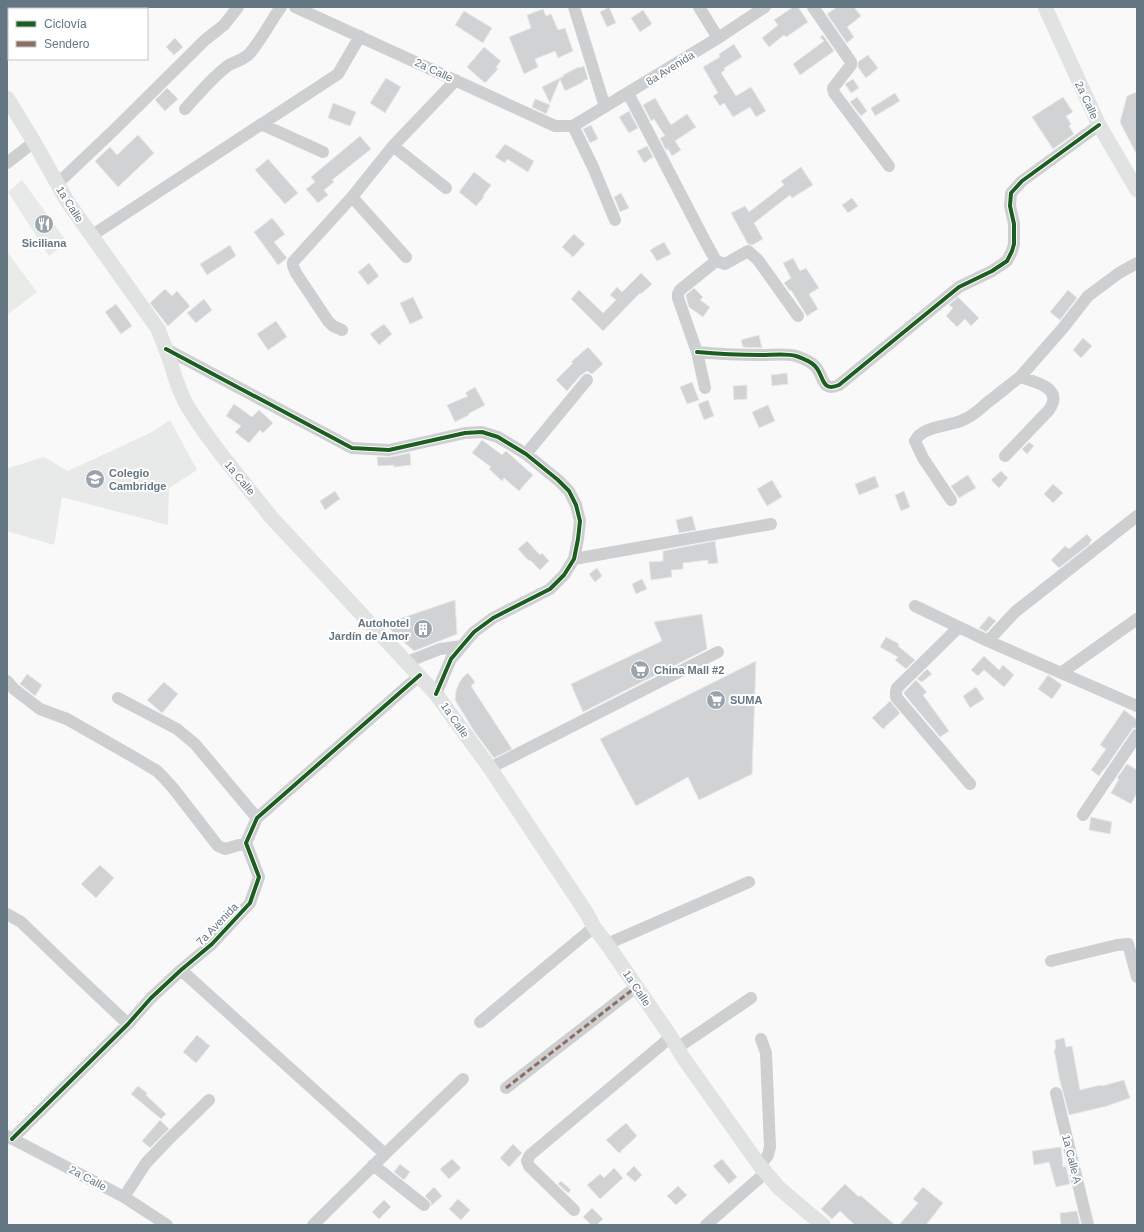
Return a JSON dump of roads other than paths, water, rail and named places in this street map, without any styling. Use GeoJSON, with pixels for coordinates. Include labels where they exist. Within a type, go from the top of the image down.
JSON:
{"type":"FeatureCollection","features":[{"type":"Feature","properties":{"kind":"main road","name":"2a Calle"},"geometry":{"type":"LineString","coordinates":[[1045,7],[1099,125],[1137,190]]}},
{"type":"Feature","properties":{"kind":"main road","name":"1a Calle"},"geometry":{"type":"LineString","coordinates":[[7,98],[67,201],[158,330],[166,349],[178,387],[188,406],[220,454],[271,517],[420,675],[436,694],[490,768],[586,912],[594,927],[762,1170],[784,1193],[823,1225]]}},
{"type":"Feature","properties":{"kind":"street"},"geometry":{"type":"LineString","coordinates":[[57,184],[205,40],[224,25],[238,7]]}},
{"type":"Feature","properties":{"kind":"street"},"geometry":{"type":"LineString","coordinates":[[185,109],[229,65],[242,60],[249,54],[281,7]]}},
{"type":"Feature","properties":{"kind":"street","name":"2a Calle"},"geometry":{"type":"LineString","coordinates":[[295,7],[555,126],[573,126]]}},
{"type":"Feature","properties":{"kind":"street"},"geometry":{"type":"LineString","coordinates":[[574,7],[605,107]]}},
{"type":"Feature","properties":{"kind":"street"},"geometry":{"type":"LineString","coordinates":[[699,7],[718,38]]}},
{"type":"Feature","properties":{"kind":"street","name":"8a Avenida"},"geometry":{"type":"LineString","coordinates":[[573,126],[718,38],[765,7]]}},
{"type":"Feature","properties":{"kind":"street"},"geometry":{"type":"LineString","coordinates":[[813,7],[851,62],[851,65],[833,88],[834,94],[889,166]]}},
{"type":"Feature","properties":{"kind":"street"},"geometry":{"type":"LineString","coordinates":[[91,236],[338,74],[360,36]]}},
{"type":"Feature","properties":{"kind":"street"},"geometry":{"type":"LineString","coordinates":[[342,330],[333,326],[328,321],[296,273],[293,262],[352,197],[393,146],[456,80]]}},
{"type":"Feature","properties":{"kind":"street"},"geometry":{"type":"LineString","coordinates":[[628,93],[716,261],[725,264],[748,251],[751,253],[758,260],[798,316]]}},
{"type":"Feature","properties":{"kind":"street"},"geometry":{"type":"LineString","coordinates":[[261,124],[323,152]]}},
{"type":"Feature","properties":{"kind":"street"},"geometry":{"type":"LineString","coordinates":[[697,352],[724,355],[794,355],[805,359],[815,366],[824,383],[828,387],[839,385],[959,286],[992,271],[1007,261],[1014,244],[1014,224],[1010,206],[1011,193],[1022,181],[1099,125]]}},
{"type":"Feature","properties":{"kind":"street"},"geometry":{"type":"LineString","coordinates":[[573,126],[593,167],[615,220]]}},
{"type":"Feature","properties":{"kind":"street"},"geometry":{"type":"LineString","coordinates":[[7,163],[34,142]]}},
{"type":"Feature","properties":{"kind":"street"},"geometry":{"type":"LineString","coordinates":[[393,146],[446,188]]}},
{"type":"Feature","properties":{"kind":"street"},"geometry":{"type":"LineString","coordinates":[[352,197],[406,257]]}},
{"type":"Feature","properties":{"kind":"street"},"geometry":{"type":"LineString","coordinates":[[705,388],[697,352],[678,298],[678,294],[680,290],[716,261]]}},
{"type":"Feature","properties":{"kind":"street"},"geometry":{"type":"LineString","coordinates":[[951,500],[923,458],[915,441],[918,436],[943,425],[965,420],[980,409],[1020,377],[1063,328],[1088,296],[1119,273],[1137,263]]}},
{"type":"Feature","properties":{"kind":"street"},"geometry":{"type":"LineString","coordinates":[[166,349],[352,448],[389,450],[465,433],[482,432],[498,437],[526,454],[569,491],[576,505],[580,521],[574,559],[564,575],[550,589],[493,618],[474,632],[451,659],[436,694]]}},
{"type":"Feature","properties":{"kind":"street"},"geometry":{"type":"LineString","coordinates":[[1005,456],[1053,404],[1054,398],[1046,386],[1020,377]]}},
{"type":"Feature","properties":{"kind":"street"},"geometry":{"type":"LineString","coordinates":[[526,454],[587,380]]}},
{"type":"Feature","properties":{"kind":"street"},"geometry":{"type":"LineString","coordinates":[[988,641],[1015,612],[1137,516]]}},
{"type":"Feature","properties":{"kind":"street"},"geometry":{"type":"LineString","coordinates":[[574,559],[771,524]]}},
{"type":"Feature","properties":{"kind":"street"},"geometry":{"type":"LineString","coordinates":[[915,606],[988,641],[1137,706]]}},
{"type":"Feature","properties":{"kind":"street"},"geometry":{"type":"LineString","coordinates":[[1061,673],[1137,619]]}},
{"type":"Feature","properties":{"kind":"street"},"geometry":{"type":"LineString","coordinates":[[959,627],[897,688],[896,697],[970,784]]}},
{"type":"Feature","properties":{"kind":"street"},"geometry":{"type":"LineString","coordinates":[[407,662],[440,649],[462,646]]}},
{"type":"Feature","properties":{"kind":"street"},"geometry":{"type":"LineString","coordinates":[[490,768],[718,652]]}},
{"type":"Feature","properties":{"kind":"street"},"geometry":{"type":"LineString","coordinates":[[7,681],[14,689],[40,709],[67,719],[156,771],[173,788],[218,846],[226,849],[246,843],[257,818],[420,675]]}},
{"type":"Feature","properties":{"kind":"street"},"geometry":{"type":"LineString","coordinates":[[118,698],[177,729],[185,735],[200,750],[257,818]]}},
{"type":"Feature","properties":{"kind":"street"},"geometry":{"type":"LineString","coordinates":[[1083,815],[1137,735]]}},
{"type":"Feature","properties":{"kind":"street","name":"7a Avenida"},"geometry":{"type":"LineString","coordinates":[[10,1137],[128,1024],[151,998],[212,944],[250,903],[259,877],[246,843]]}},
{"type":"Feature","properties":{"kind":"street"},"geometry":{"type":"LineString","coordinates":[[607,944],[749,882]]}},
{"type":"Feature","properties":{"kind":"street"},"geometry":{"type":"LineString","coordinates":[[7,914],[21,922],[128,1024]]}},
{"type":"Feature","properties":{"kind":"street"},"geometry":{"type":"LineString","coordinates":[[480,1022],[594,927]]}},
{"type":"Feature","properties":{"kind":"street"},"geometry":{"type":"LineString","coordinates":[[1051,962],[1117,944],[1128,944],[1137,976]]}},
{"type":"Feature","properties":{"kind":"street"},"geometry":{"type":"LineString","coordinates":[[181,970],[385,1154]]}},
{"type":"Feature","properties":{"kind":"street"},"geometry":{"type":"LineString","coordinates":[[506,1088],[636,987]]}},
{"type":"Feature","properties":{"kind":"street"},"geometry":{"type":"LineString","coordinates":[[574,1210],[529,1166],[527,1161],[530,1155],[674,1043],[751,998]]}},
{"type":"Feature","properties":{"kind":"street"},"geometry":{"type":"LineString","coordinates":[[706,1225],[762,1170],[768,1155],[770,1147],[766,1054],[761,1039]]}},
{"type":"Feature","properties":{"kind":"street"},"geometry":{"type":"LineString","coordinates":[[313,1225],[463,1079]]}},
{"type":"Feature","properties":{"kind":"street","name":"1a Calle A"},"geometry":{"type":"LineString","coordinates":[[1056,1093],[1088,1225]]}},
{"type":"Feature","properties":{"kind":"street"},"geometry":{"type":"LineString","coordinates":[[124,1197],[146,1163],[209,1100]]}},
{"type":"Feature","properties":{"kind":"street","name":"2a Calle"},"geometry":{"type":"LineString","coordinates":[[10,1137],[124,1197],[167,1225]]}},
{"type":"Feature","properties":{"kind":"street"},"geometry":{"type":"LineString","coordinates":[[373,1165],[424,1205]]}},
{"type":"Feature","properties":{"kind":"place","name":"Siciliana"},"geometry":{"type":"Point","coordinates":[44,224]}},
{"type":"Feature","properties":{"kind":"place","name":"Colegio Cambridge"},"geometry":{"type":"Point","coordinates":[95,479]}},
{"type":"Feature","properties":{"kind":"place","name":"Autohotel Jardín de Amor"},"geometry":{"type":"Point","coordinates":[423,629]}},
{"type":"Feature","properties":{"kind":"place","name":"China Mall #2"},"geometry":{"type":"Point","coordinates":[640,670]}},
{"type":"Feature","properties":{"kind":"place","name":"SUMA"},"geometry":{"type":"Point","coordinates":[716,700]}}]}
